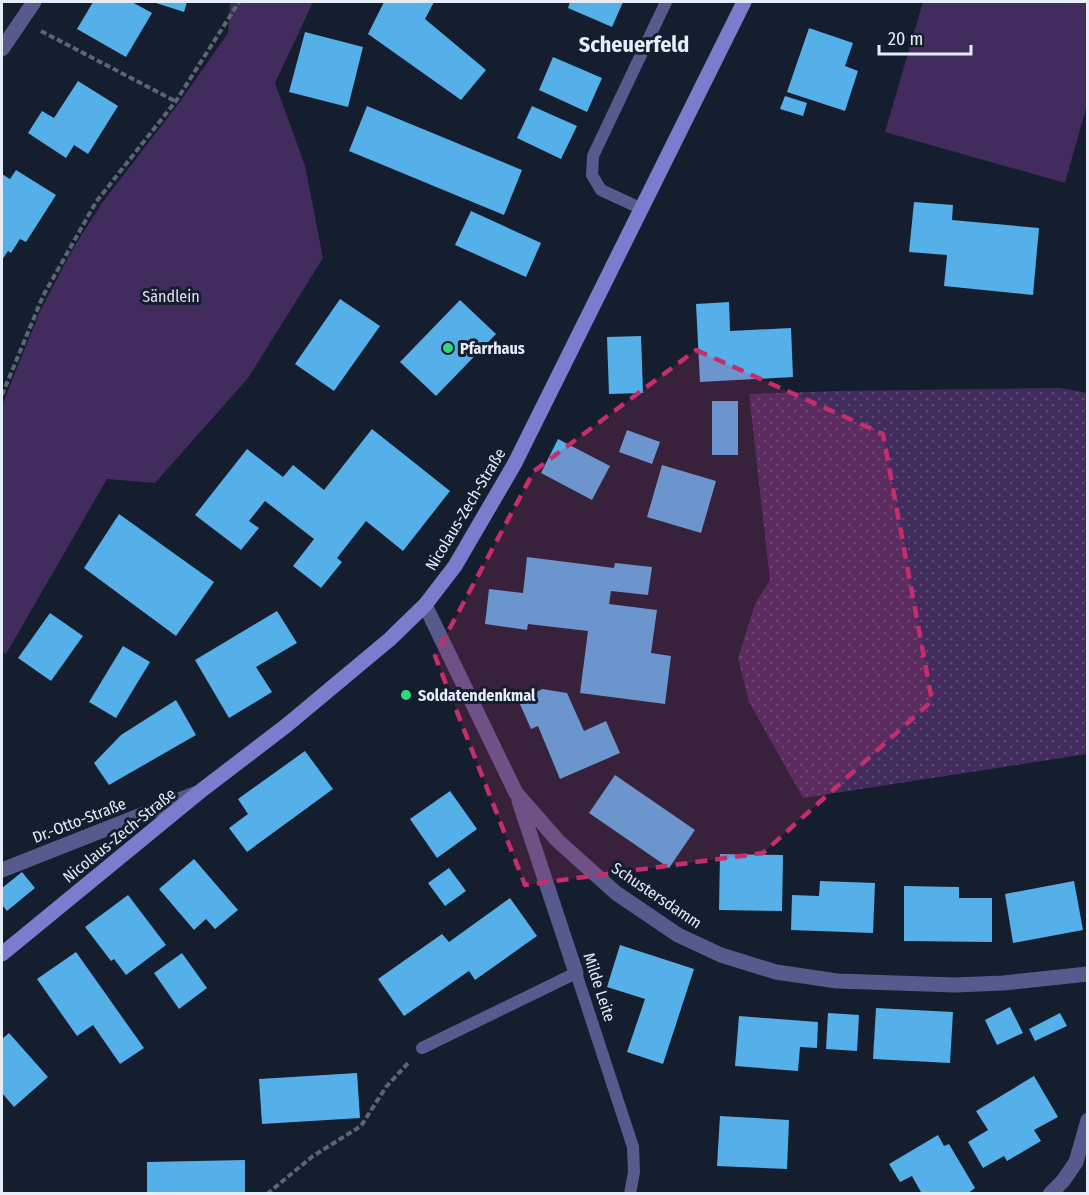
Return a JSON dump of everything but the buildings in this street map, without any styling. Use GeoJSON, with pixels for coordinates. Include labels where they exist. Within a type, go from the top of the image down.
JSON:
{"type":"FeatureCollection","features":[{"type":"Feature","properties":{"kind":"street"},"geometry":{"type":"LineString","coordinates":[[2,50],[34,2]]}},
{"type":"Feature","properties":{"kind":"street","name":"Nicolaus-Zech-Straße"},"geometry":{"type":"LineString","coordinates":[[2,954],[202,790],[287,725],[390,639],[425,605],[455,566],[515,463],[744,2]]}},
{"type":"Feature","properties":{"kind":"street","name":"Schustersdamm"},"geometry":{"type":"LineString","coordinates":[[425,605],[516,793],[558,842],[616,893],[678,935],[721,955],[776,972],[837,981],[955,985],[1003,983],[1088,974]]}},
{"type":"Feature","properties":{"kind":"street","name":"Dr.-Otto-Straße"},"geometry":{"type":"LineString","coordinates":[[2,870],[202,790]]}},
{"type":"Feature","properties":{"kind":"street","name":"Milde Leite"},"geometry":{"type":"LineString","coordinates":[[516,793],[576,973]]}},
{"type":"Feature","properties":{"kind":"street"},"geometry":{"type":"LineString","coordinates":[[1050,1194],[1063,1181],[1076,1162],[1088,1120]]}},
{"type":"Feature","properties":{"kind":"lane"},"geometry":{"type":"LineString","coordinates":[[640,208],[601,190],[592,175],[593,156],[666,2]]}},
{"type":"Feature","properties":{"kind":"lane"},"geometry":{"type":"LineString","coordinates":[[422,1048],[576,973]]}},
{"type":"Feature","properties":{"kind":"lane","name":"Milde Leite"},"geometry":{"type":"LineString","coordinates":[[576,973],[633,1147],[634,1172],[630,1194]]}},
{"type":"Feature","properties":{"kind":"path"},"geometry":{"type":"LineString","coordinates":[[2,395],[43,296],[96,202],[176,101],[239,2]]}},
{"type":"Feature","properties":{"kind":"path"},"geometry":{"type":"LineString","coordinates":[[22,21],[176,101]]}},
{"type":"Feature","properties":{"kind":"path"},"geometry":{"type":"LineString","coordinates":[[267,1194],[312,1156],[361,1126],[386,1087],[422,1048]]}},
{"type":"Feature","properties":{"kind":"highlighted area"},"geometry":{"type":"Polygon","coordinates":[[[696,350],[883,434],[932,701],[763,853],[525,885],[435,656],[534,471],[696,350]]]}},
{"type":"Feature","properties":{"kind":"green space","name":"Sändlein"},"geometry":{"type":"Polygon","coordinates":[[[230,2],[313,2],[275,83],[305,166],[323,258],[248,378],[155,483],[107,479],[6,654],[2,652],[2,405],[41,309],[74,247],[102,203],[182,99],[228,33],[230,2]]]}},
{"type":"Feature","properties":{"kind":"green space"},"geometry":{"type":"Polygon","coordinates":[[[923,2],[1087,2],[1087,105],[1065,183],[885,132],[923,2]]]}},
{"type":"Feature","properties":{"kind":"green space"},"geometry":{"type":"Polygon","coordinates":[[[1060,388],[1087,393],[1087,754],[803,798],[749,702],[738,658],[755,604],[770,580],[749,394],[1060,388]]]}},
{"type":"Feature","properties":{"kind":"place","name":"Pfarrhaus"},"geometry":{"type":"Point","coordinates":[448,348]}},
{"type":"Feature","properties":{"kind":"place","name":"Soldatendenkmal"},"geometry":{"type":"Point","coordinates":[406,695]}},
{"type":"Feature","properties":{"kind":"district","name":"Scheuerfeld"},"geometry":{"type":"Point","coordinates":[634,44]}}]}
